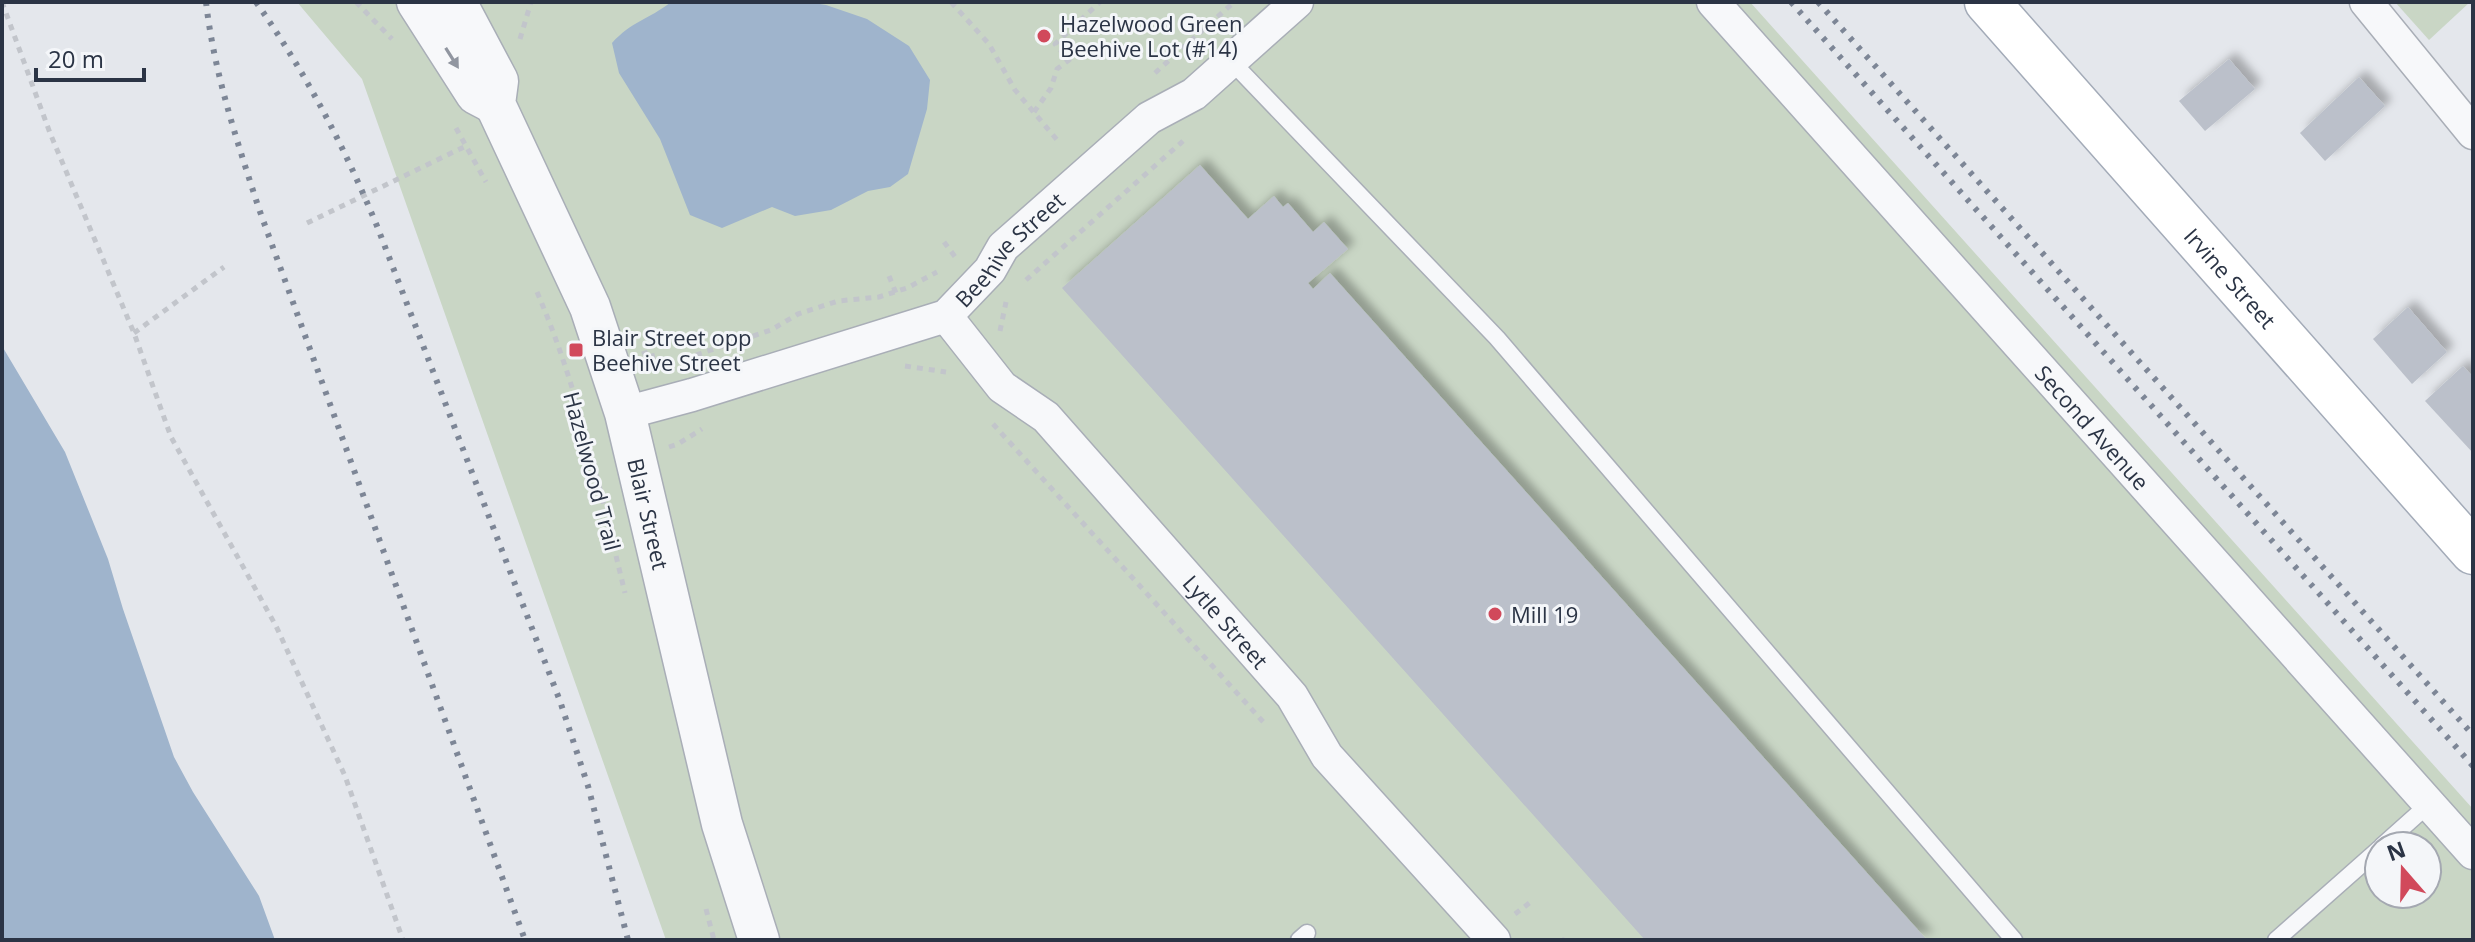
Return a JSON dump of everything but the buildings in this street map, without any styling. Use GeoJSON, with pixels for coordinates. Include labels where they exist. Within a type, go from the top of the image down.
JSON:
{"type":"FeatureCollection","features":[{"type":"Feature","properties":{"kind":"main road","name":"Irvine Street"},"geometry":{"type":"LineString","coordinates":[[1987,2],[2473,552]]}},
{"type":"Feature","properties":{"kind":"street","name":"Blair Street"},"geometry":{"type":"LineString","coordinates":[[417,2],[476,94],[501,115]]}},
{"type":"Feature","properties":{"kind":"street","name":"Blair Street"},"geometry":{"type":"LineString","coordinates":[[456,2],[498,81],[501,115],[590,307],[625,413],[722,824],[759,940]]}},
{"type":"Feature","properties":{"kind":"street","name":"Beehive Street"},"geometry":{"type":"LineString","coordinates":[[625,413],[946,316],[990,270],[1003,247],[1014,237],[1149,118],[1194,94],[1297,2]]}},
{"type":"Feature","properties":{"kind":"street","name":"Second Avenue"},"geometry":{"type":"LineString","coordinates":[[1713,2],[2473,853]]}},
{"type":"Feature","properties":{"kind":"street"},"geometry":{"type":"LineString","coordinates":[[2366,2],[2473,133]]}},
{"type":"Feature","properties":{"kind":"street","name":"Lytle Street"},"geometry":{"type":"LineString","coordinates":[[946,316],[1002,387],[1046,417],[1292,696],[1327,756],[1494,940]]}},
{"type":"Feature","properties":{"kind":"lane"},"geometry":{"type":"LineString","coordinates":[[1232,62],[1497,338],[2014,940]]}},
{"type":"Feature","properties":{"kind":"lane"},"geometry":{"type":"LineString","coordinates":[[2399,830],[2429,804]]}},
{"type":"Feature","properties":{"kind":"lane"},"geometry":{"type":"LineString","coordinates":[[2276,940],[2363,862]]}},
{"type":"Feature","properties":{"kind":"path"},"geometry":{"type":"LineString","coordinates":[[2,2],[50,133],[134,333],[171,437],[276,626],[345,776],[403,940]]}},
{"type":"Feature","properties":{"kind":"path"},"geometry":{"type":"LineString","coordinates":[[356,2],[399,46]]}},
{"type":"Feature","properties":{"kind":"path"},"geometry":{"type":"LineString","coordinates":[[951,2],[989,44],[1015,90],[1058,141]]}},
{"type":"Feature","properties":{"kind":"path"},"geometry":{"type":"LineString","coordinates":[[1034,112],[1051,88],[1057,69],[1069,60],[1055,44],[1100,2]]}},
{"type":"Feature","properties":{"kind":"path"},"geometry":{"type":"LineString","coordinates":[[1152,75],[1234,2]]}},
{"type":"Feature","properties":{"kind":"path"},"geometry":{"type":"LineString","coordinates":[[307,223],[467,146],[501,115]]}},
{"type":"Feature","properties":{"kind":"path"},"geometry":{"type":"LineString","coordinates":[[451,118],[487,184]]}},
{"type":"Feature","properties":{"kind":"path"},"geometry":{"type":"LineString","coordinates":[[1019,286],[1184,140]]}},
{"type":"Feature","properties":{"kind":"path"},"geometry":{"type":"LineString","coordinates":[[688,357],[771,330],[798,314],[838,301],[879,297],[907,288],[935,274],[959,249]]}},
{"type":"Feature","properties":{"kind":"path"},"geometry":{"type":"LineString","coordinates":[[134,333],[224,267]]}},
{"type":"Feature","properties":{"kind":"path","name":"Hazelwood Trail"},"geometry":{"type":"LineString","coordinates":[[535,288],[552,327],[583,420],[625,594]]}},
{"type":"Feature","properties":{"kind":"path"},"geometry":{"type":"LineString","coordinates":[[999,336],[1008,296]]}},
{"type":"Feature","properties":{"kind":"path"},"geometry":{"type":"LineString","coordinates":[[656,368],[667,364]]}},
{"type":"Feature","properties":{"kind":"path"},"geometry":{"type":"LineString","coordinates":[[925,368],[944,370],[954,381]]}},
{"type":"Feature","properties":{"kind":"path"},"geometry":{"type":"LineString","coordinates":[[984,414],[1275,736]]}},
{"type":"Feature","properties":{"kind":"path"},"geometry":{"type":"LineString","coordinates":[[701,894],[714,940]]}},
{"type":"Feature","properties":{"kind":"green space"},"geometry":{"type":"Polygon","coordinates":[[[297,2],[1750,2],[2473,809],[2473,940],[666,940],[362,79],[297,2]]]}},
{"type":"Feature","properties":{"kind":"green space"},"geometry":{"type":"Polygon","coordinates":[[[2395,2],[2470,2],[2429,40],[2395,2]]]}},
{"type":"Feature","properties":{"kind":"water"},"geometry":{"type":"Polygon","coordinates":[[[671,2],[808,2],[826,5],[867,19],[909,46],[930,80],[927,109],[908,174],[890,187],[868,191],[831,210],[795,216],[772,207],[722,228],[690,215],[660,139],[619,73],[612,43],[626,30],[671,2]]]}},
{"type":"Feature","properties":{"kind":"water"},"geometry":{"type":"Polygon","coordinates":[[[2,346],[65,452],[108,559],[174,757],[259,896],[275,940],[2,940],[2,346]]]}},
{"type":"Feature","properties":{"kind":"railway"},"geometry":{"type":"LineString","coordinates":[[206,2],[220,81],[259,209],[525,940]]}},
{"type":"Feature","properties":{"kind":"railway"},"geometry":{"type":"LineString","coordinates":[[256,2],[323,111],[377,226],[560,701],[588,786],[628,940]]}},
{"type":"Feature","properties":{"kind":"railway"},"geometry":{"type":"LineString","coordinates":[[1791,2],[2473,766]]}},
{"type":"Feature","properties":{"kind":"railway"},"geometry":{"type":"LineString","coordinates":[[1818,2],[2473,735]]}},
{"type":"Feature","properties":{"kind":"place","name":"Hazelwood Green Beehive Lot (#14)"},"geometry":{"type":"Point","coordinates":[1044,36]}},
{"type":"Feature","properties":{"kind":"place","name":"Blair Street opp Beehive Street"},"geometry":{"type":"Point","coordinates":[576,350]}},
{"type":"Feature","properties":{"kind":"place","name":"Mill 19"},"geometry":{"type":"Point","coordinates":[1495,614]}}]}
